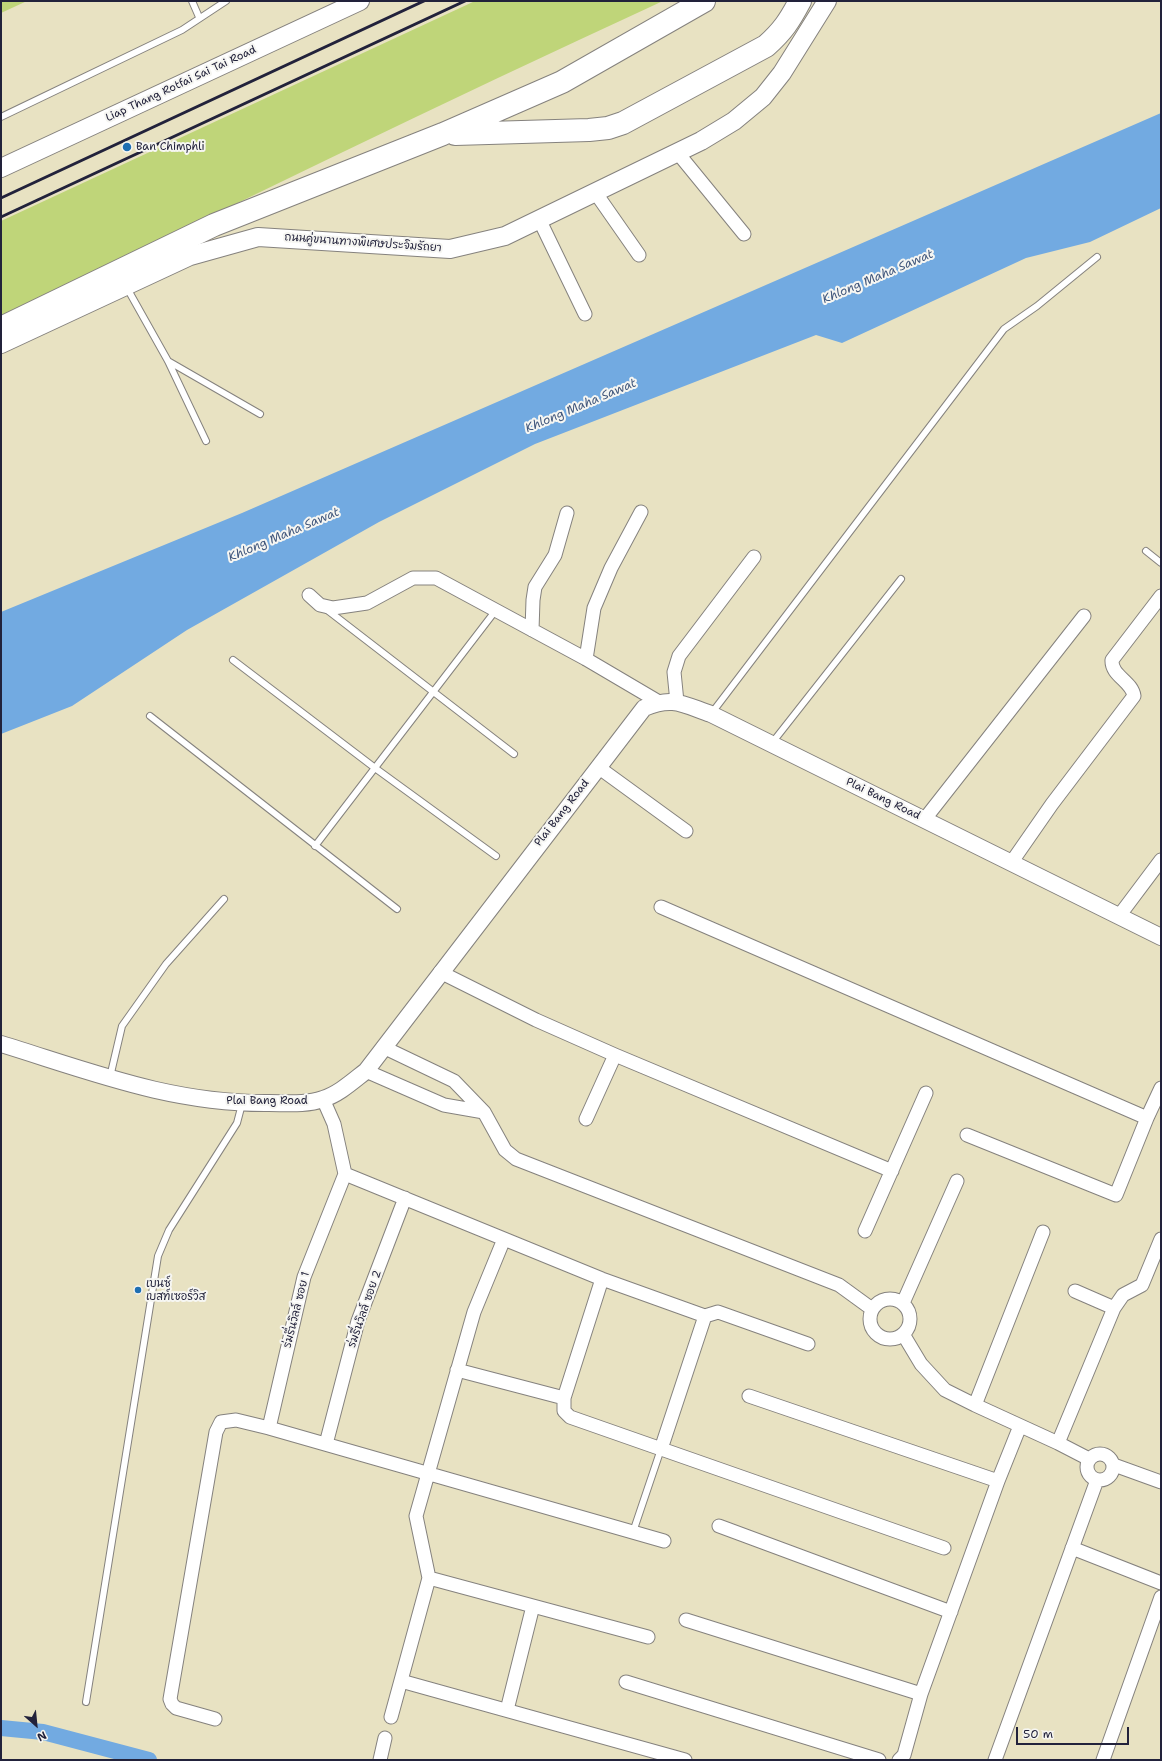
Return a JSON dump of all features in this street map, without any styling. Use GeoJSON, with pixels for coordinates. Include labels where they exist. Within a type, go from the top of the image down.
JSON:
{"type":"FeatureCollection","features":[{"type":"Feature","properties":{"kind":"highway"},"geometry":{"type":"LineString","coordinates":[[1,328],[214,225],[443,134],[562,82],[704,1]]}},
{"type":"Feature","properties":{"kind":"highway"},"geometry":{"type":"LineString","coordinates":[[443,134],[588,130],[608,128],[623,123],[766,46],[781,33],[790,21],[800,1]]}},
{"type":"Feature","properties":{"kind":"main road","name":"Liap Thang Rotfai Sai Tai Road"},"geometry":{"type":"LineString","coordinates":[[1,168],[360,1]]}},
{"type":"Feature","properties":{"kind":"main road","name":"ถนนคู่ขนานทางพิเศษประจิมรัถยา"},"geometry":{"type":"LineString","coordinates":[[1,344],[190,256],[258,236],[450,249],[505,236],[701,141],[734,121],[763,97],[782,73],[827,1]]}},
{"type":"Feature","properties":{"kind":"street"},"geometry":{"type":"LineString","coordinates":[[677,152],[744,234]]}},
{"type":"Feature","properties":{"kind":"street"},"geometry":{"type":"LineString","coordinates":[[595,192],[639,255]]}},
{"type":"Feature","properties":{"kind":"street"},"geometry":{"type":"LineString","coordinates":[[539,219],[586,314]]}},
{"type":"Feature","properties":{"kind":"street"},"geometry":{"type":"LineString","coordinates":[[586,659],[594,608],[611,568],[642,512]]}},
{"type":"Feature","properties":{"kind":"street"},"geometry":{"type":"LineString","coordinates":[[532,630],[535,587],[555,555],[567,513]]}},
{"type":"Feature","properties":{"kind":"street"},"geometry":{"type":"LineString","coordinates":[[676,702],[674,672],[678,656],[754,557]]}},
{"type":"Feature","properties":{"kind":"street"},"geometry":{"type":"LineString","coordinates":[[309,595],[320,605],[333,608],[367,604],[413,578],[436,578],[586,659],[659,702]]}},
{"type":"Feature","properties":{"kind":"street"},"geometry":{"type":"LineString","coordinates":[[1011,863],[1057,797],[1134,696],[1134,691],[1129,684],[1114,670],[1112,660],[1161,596]]}},
{"type":"Feature","properties":{"kind":"street"},"geometry":{"type":"LineString","coordinates":[[924,820],[1084,616]]}},
{"type":"Feature","properties":{"kind":"street","name":"Plai Bang Road"},"geometry":{"type":"LineString","coordinates":[[1,1044],[135,1086],[187,1098],[242,1104],[300,1103],[323,1099],[339,1092],[366,1071],[440,972],[644,708],[659,702],[676,702],[711,714],[1161,937]]}},
{"type":"Feature","properties":{"kind":"street"},"geometry":{"type":"LineString","coordinates":[[598,767],[686,830]]}},
{"type":"Feature","properties":{"kind":"street"},"geometry":{"type":"LineString","coordinates":[[1119,916],[1161,860]]}},
{"type":"Feature","properties":{"kind":"street"},"geometry":{"type":"LineString","coordinates":[[661,907],[1147,1118]]}},
{"type":"Feature","properties":{"kind":"street"},"geometry":{"type":"LineString","coordinates":[[440,972],[536,1020],[615,1055],[892,1171]]}},
{"type":"Feature","properties":{"kind":"street"},"geometry":{"type":"LineString","coordinates":[[383,1047],[454,1081],[484,1112],[505,1150],[516,1159],[839,1285],[872,1309]]}},
{"type":"Feature","properties":{"kind":"street"},"geometry":{"type":"LineString","coordinates":[[586,1119],[615,1055]]}},
{"type":"Feature","properties":{"kind":"street"},"geometry":{"type":"LineString","coordinates":[[366,1071],[444,1105],[484,1112]]}},
{"type":"Feature","properties":{"kind":"street"},"geometry":{"type":"LineString","coordinates":[[967,1135],[1116,1196],[1147,1118],[1161,1088]]}},
{"type":"Feature","properties":{"kind":"street"},"geometry":{"type":"LineString","coordinates":[[865,1231],[926,1093]]}},
{"type":"Feature","properties":{"kind":"street"},"geometry":{"type":"LineString","coordinates":[[323,1099],[334,1124],[345,1174],[602,1279],[705,1316],[718,1312],[808,1344]]}},
{"type":"Feature","properties":{"kind":"street","name":"ร่มรื่นวิลล์ ซอย 1"},"geometry":{"type":"LineString","coordinates":[[269,1428],[304,1277],[345,1174]]}},
{"type":"Feature","properties":{"kind":"street"},"geometry":{"type":"LineString","coordinates":[[903,1303],[957,1181]]}},
{"type":"Feature","properties":{"kind":"street","name":"ร่มรื่นวิลล์ ซอย 2"},"geometry":{"type":"LineString","coordinates":[[326,1444],[358,1321],[405,1198]]}},
{"type":"Feature","properties":{"kind":"street"},"geometry":{"type":"LineString","coordinates":[[975,1406],[1043,1232]]}},
{"type":"Feature","properties":{"kind":"street"},"geometry":{"type":"LineString","coordinates":[[391,1717],[429,1578],[416,1516],[474,1312],[504,1239]]}},
{"type":"Feature","properties":{"kind":"street"},"geometry":{"type":"LineString","coordinates":[[1058,1443],[1114,1308],[1123,1295],[1142,1285],[1161,1239]]}},
{"type":"Feature","properties":{"kind":"street"},"geometry":{"type":"LineString","coordinates":[[602,1279],[564,1398],[564,1411],[570,1417],[944,1548]]}},
{"type":"Feature","properties":{"kind":"street"},"geometry":{"type":"LineString","coordinates":[[1076,1291],[1114,1308]]}},
{"type":"Feature","properties":{"kind":"street"},"geometry":{"type":"LineString","coordinates":[[883,1300],[897,1300],[903,1303],[910,1315],[910,1322],[903,1334],[890,1339],[883,1338],[872,1329],[870,1322],[872,1309],[883,1300]]}},
{"type":"Feature","properties":{"kind":"street"},"geometry":{"type":"LineString","coordinates":[[661,1449],[705,1316]]}},
{"type":"Feature","properties":{"kind":"street"},"geometry":{"type":"LineString","coordinates":[[903,1334],[921,1364],[945,1390],[975,1406],[1058,1443],[1089,1459]]}},
{"type":"Feature","properties":{"kind":"street"},"geometry":{"type":"LineString","coordinates":[[457,1370],[564,1398]]}},
{"type":"Feature","properties":{"kind":"street"},"geometry":{"type":"LineString","coordinates":[[749,1396],[998,1481]]}},
{"type":"Feature","properties":{"kind":"street"},"geometry":{"type":"LineString","coordinates":[[216,1719],[176,1708],[170,1699],[216,1432],[219,1424],[226,1420],[236,1420],[269,1428],[664,1542]]}},
{"type":"Feature","properties":{"kind":"street"},"geometry":{"type":"LineString","coordinates":[[899,1760],[904,1755],[921,1694],[998,1481],[1020,1426]]}},
{"type":"Feature","properties":{"kind":"street"},"geometry":{"type":"LineString","coordinates":[[1098,1453],[1104,1454],[1112,1460],[1114,1465],[1111,1475],[1102,1480],[1097,1480],[1088,1474],[1087,1463],[1089,1459],[1098,1453]]}},
{"type":"Feature","properties":{"kind":"street"},"geometry":{"type":"LineString","coordinates":[[1114,1465],[1161,1482]]}},
{"type":"Feature","properties":{"kind":"street"},"geometry":{"type":"LineString","coordinates":[[995,1760],[1097,1480]]}},
{"type":"Feature","properties":{"kind":"street"},"geometry":{"type":"LineString","coordinates":[[719,1526],[951,1612]]}},
{"type":"Feature","properties":{"kind":"street"},"geometry":{"type":"LineString","coordinates":[[1072,1548],[1161,1583]]}},
{"type":"Feature","properties":{"kind":"street"},"geometry":{"type":"LineString","coordinates":[[429,1578],[648,1637]]}},
{"type":"Feature","properties":{"kind":"street"},"geometry":{"type":"LineString","coordinates":[[1103,1760],[1161,1597]]}},
{"type":"Feature","properties":{"kind":"street"},"geometry":{"type":"LineString","coordinates":[[507,1710],[533,1606]]}},
{"type":"Feature","properties":{"kind":"street"},"geometry":{"type":"LineString","coordinates":[[686,1620],[921,1694]]}},
{"type":"Feature","properties":{"kind":"street"},"geometry":{"type":"LineString","coordinates":[[401,1681],[685,1760]]}},
{"type":"Feature","properties":{"kind":"street"},"geometry":{"type":"LineString","coordinates":[[626,1682],[879,1760]]}},
{"type":"Feature","properties":{"kind":"street"},"geometry":{"type":"LineString","coordinates":[[380,1760],[385,1738]]}},
{"type":"Feature","properties":{"kind":"lane"},"geometry":{"type":"LineString","coordinates":[[192,1],[199,17]]}},
{"type":"Feature","properties":{"kind":"lane"},"geometry":{"type":"LineString","coordinates":[[1,117],[182,30],[199,17],[226,1]]}},
{"type":"Feature","properties":{"kind":"lane"},"geometry":{"type":"LineString","coordinates":[[711,714],[1004,329],[1037,306],[1097,257]]}},
{"type":"Feature","properties":{"kind":"lane"},"geometry":{"type":"LineString","coordinates":[[126,286],[168,361],[206,442]]}},
{"type":"Feature","properties":{"kind":"lane"},"geometry":{"type":"LineString","coordinates":[[168,361],[260,414]]}},
{"type":"Feature","properties":{"kind":"lane"},"geometry":{"type":"LineString","coordinates":[[1146,551],[1161,563]]}},
{"type":"Feature","properties":{"kind":"lane"},"geometry":{"type":"LineString","coordinates":[[771,744],[901,579]]}},
{"type":"Feature","properties":{"kind":"lane"},"geometry":{"type":"LineString","coordinates":[[320,605],[514,754]]}},
{"type":"Feature","properties":{"kind":"lane"},"geometry":{"type":"LineString","coordinates":[[315,846],[496,610]]}},
{"type":"Feature","properties":{"kind":"lane"},"geometry":{"type":"LineString","coordinates":[[233,660],[375,768],[496,856]]}},
{"type":"Feature","properties":{"kind":"lane"},"geometry":{"type":"LineString","coordinates":[[150,716],[397,910]]}},
{"type":"Feature","properties":{"kind":"lane"},"geometry":{"type":"LineString","coordinates":[[109,1078],[122,1026],[166,964],[224,899]]}},
{"type":"Feature","properties":{"kind":"lane"},"geometry":{"type":"LineString","coordinates":[[86,1702],[158,1256],[169,1230],[237,1123],[242,1104]]}},
{"type":"Feature","properties":{"kind":"lane"},"geometry":{"type":"LineString","coordinates":[[633,1532],[661,1449]]}},
{"type":"Feature","properties":{"kind":"green space"},"geometry":{"type":"Polygon","coordinates":[[[1,1],[27,1],[1,13],[1,1]]]}},
{"type":"Feature","properties":{"kind":"green space"},"geometry":{"type":"Polygon","coordinates":[[[475,1],[663,1],[330,158],[1,320],[1,221],[475,1]]]}},
{"type":"Feature","properties":{"kind":"water","name":"Khlong Maha Sawat"},"geometry":{"type":"Polygon","coordinates":[[[1161,113],[1161,208],[1090,242],[1026,258],[842,343],[816,335],[535,444],[379,522],[187,630],[72,706],[1,734],[1,612],[242,513],[1161,113]]]}},
{"type":"Feature","properties":{"kind":"waterway"},"geometry":{"type":"LineString","coordinates":[[1,1728],[43,1732],[149,1760]]}},
{"type":"Feature","properties":{"kind":"railway"},"geometry":{"type":"LineString","coordinates":[[1,198],[424,1]]}},
{"type":"Feature","properties":{"kind":"railway"},"geometry":{"type":"LineString","coordinates":[[1,217],[465,1]]}},
{"type":"Feature","properties":{"kind":"place","name":"Ban Chimphli"},"geometry":{"type":"Point","coordinates":[127,147]}},
{"type":"Feature","properties":{"kind":"place","name":"เบนซ์ เบสท์เซอร์วิส"},"geometry":{"type":"Point","coordinates":[138,1290]}}]}
